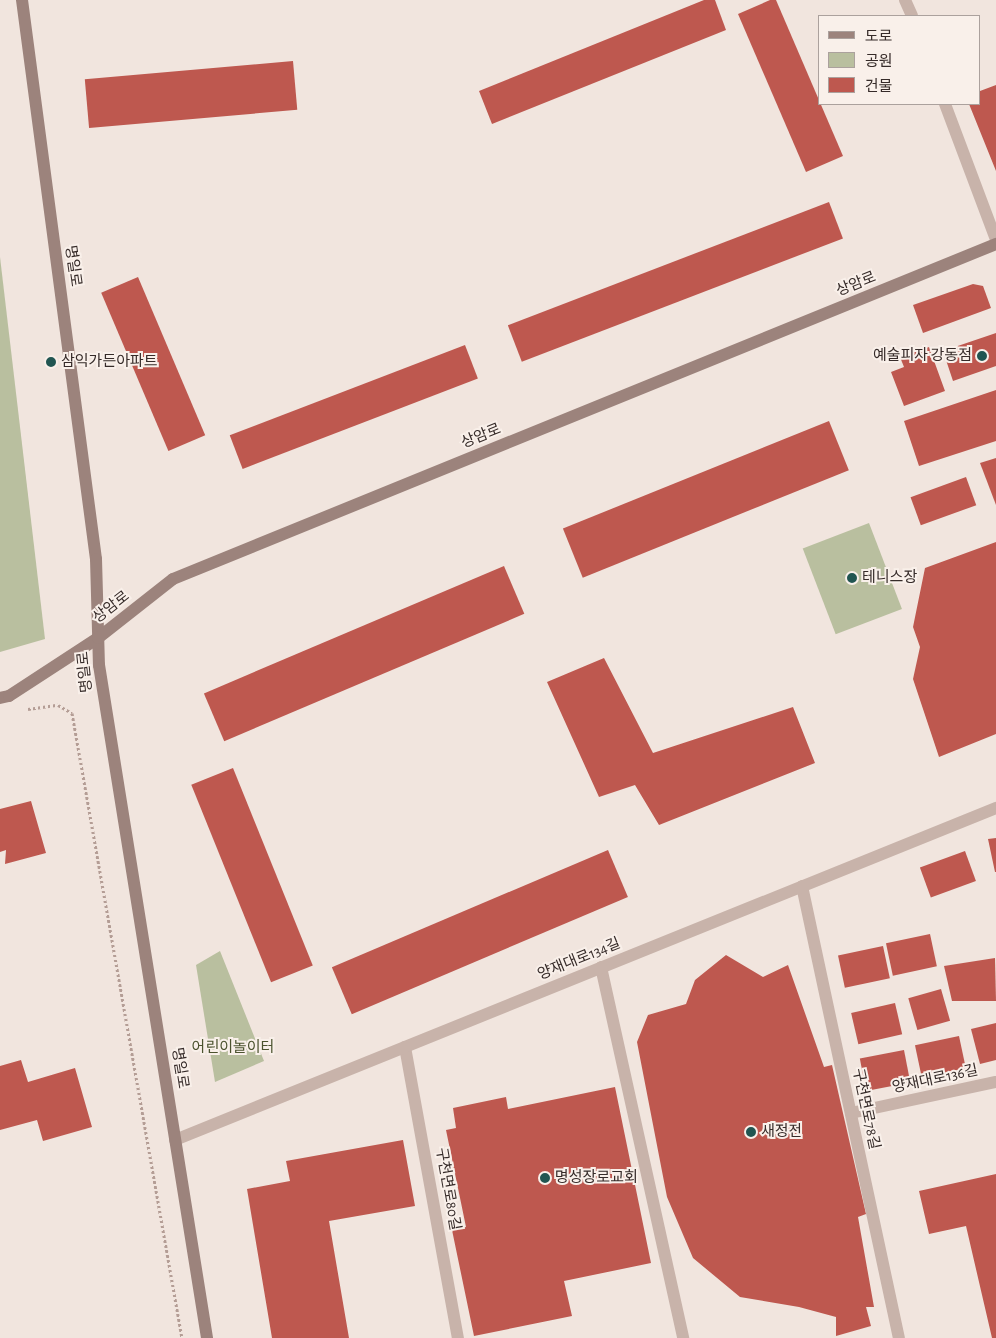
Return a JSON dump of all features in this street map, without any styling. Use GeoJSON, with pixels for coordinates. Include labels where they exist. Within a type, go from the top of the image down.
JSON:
{"type":"FeatureCollection","features":[{"type":"Feature","properties":{"kind":"street","name":"명일로"},"geometry":{"type":"LineString","coordinates":[[22,0],[96,559],[99,665],[207,1338]]}},
{"type":"Feature","properties":{"kind":"street"},"geometry":{"type":"LineString","coordinates":[[906,0],[912,15]]}},
{"type":"Feature","properties":{"kind":"street"},"geometry":{"type":"LineString","coordinates":[[945,105],[996,240]]}},
{"type":"Feature","properties":{"kind":"street","name":"상암로"},"geometry":{"type":"LineString","coordinates":[[0,698],[9,696],[98,638],[173,579],[996,244]]}},
{"type":"Feature","properties":{"kind":"street","name":"양재대로134길"},"geometry":{"type":"LineString","coordinates":[[175,1140],[996,808]]}},
{"type":"Feature","properties":{"kind":"street","name":"구천면로78길"},"geometry":{"type":"LineString","coordinates":[[802,886],[899,1338]]}},
{"type":"Feature","properties":{"kind":"street"},"geometry":{"type":"LineString","coordinates":[[602,967],[683,1338]]}},
{"type":"Feature","properties":{"kind":"street","name":"구천면로80길"},"geometry":{"type":"LineString","coordinates":[[405,1047],[458,1338]]}},
{"type":"Feature","properties":{"kind":"street","name":"양재대로136길"},"geometry":{"type":"LineString","coordinates":[[851,1113],[996,1082]]}},
{"type":"Feature","properties":{"kind":"path"},"geometry":{"type":"LineString","coordinates":[[21,709],[58,705],[72,714],[182,1338]]}},
{"type":"Feature","properties":{"kind":"green space"},"geometry":{"type":"Polygon","coordinates":[[[0,257],[45,639],[0,652],[0,257]]]}},
{"type":"Feature","properties":{"kind":"green space","name":"테니스장"},"geometry":{"type":"Polygon","coordinates":[[[869,523],[902,609],[836,634],[803,548],[869,523]]]}},
{"type":"Feature","properties":{"kind":"green space","name":"어린이놀이터"},"geometry":{"type":"Polygon","coordinates":[[[220,951],[264,1061],[215,1082],[196,965],[220,951]]]}},
{"type":"Feature","properties":{"kind":"building"},"geometry":{"type":"Polygon","coordinates":[[[704,0],[715,0],[726,30],[492,124],[479,91],[704,0]]]}},
{"type":"Feature","properties":{"kind":"building"},"geometry":{"type":"Polygon","coordinates":[[[770,0],[776,0],[818,98],[818,105],[821,105],[843,156],[806,172],[738,14],[770,0]]]}},
{"type":"Feature","properties":{"kind":"building"},"geometry":{"type":"Polygon","coordinates":[[[293,61],[297,110],[89,128],[85,79],[293,61]]]}},
{"type":"Feature","properties":{"kind":"building"},"geometry":{"type":"Polygon","coordinates":[[[996,85],[996,171],[969,105],[981,105],[981,91],[996,85]]]}},
{"type":"Feature","properties":{"kind":"building"},"geometry":{"type":"Polygon","coordinates":[[[829,202],[843,238],[522,362],[508,325],[829,202]]]}},
{"type":"Feature","properties":{"kind":"building"},"geometry":{"type":"Polygon","coordinates":[[[138,277],[205,435],[168,451],[101,293],[138,277]]]}},
{"type":"Feature","properties":{"kind":"building"},"geometry":{"type":"Polygon","coordinates":[[[973,284],[983,286],[991,308],[923,333],[913,305],[973,284]]]}},
{"type":"Feature","properties":{"kind":"building"},"geometry":{"type":"Polygon","coordinates":[[[996,333],[996,366],[953,381],[943,351],[996,333]]]}},
{"type":"Feature","properties":{"kind":"building"},"geometry":{"type":"Polygon","coordinates":[[[465,345],[478,379],[243,469],[230,435],[465,345]]]}},
{"type":"Feature","properties":{"kind":"building"},"geometry":{"type":"Polygon","coordinates":[[[929,347],[945,391],[904,406],[891,372],[904,367],[900,357],[929,347]]]}},
{"type":"Feature","properties":{"kind":"building"},"geometry":{"type":"Polygon","coordinates":[[[996,390],[996,441],[919,466],[904,421],[996,390]]]}},
{"type":"Feature","properties":{"kind":"building"},"geometry":{"type":"Polygon","coordinates":[[[829,421],[849,470],[583,578],[563,529],[829,421]]]}},
{"type":"Feature","properties":{"kind":"building"},"geometry":{"type":"Polygon","coordinates":[[[996,458],[996,505],[980,463],[996,458]]]}},
{"type":"Feature","properties":{"kind":"building"},"geometry":{"type":"Polygon","coordinates":[[[966,477],[976,505],[921,525],[911,497],[966,477]]]}},
{"type":"Feature","properties":{"kind":"building"},"geometry":{"type":"Polygon","coordinates":[[[996,542],[996,734],[939,757],[913,679],[920,647],[913,627],[925,568],[996,542]]]}},
{"type":"Feature","properties":{"kind":"building"},"geometry":{"type":"Polygon","coordinates":[[[504,566],[524,614],[224,741],[204,693],[504,566]]]}},
{"type":"Feature","properties":{"kind":"building"},"geometry":{"type":"Polygon","coordinates":[[[604,658],[653,753],[793,707],[815,763],[659,825],[635,785],[599,797],[547,682],[604,658]]]}},
{"type":"Feature","properties":{"kind":"building"},"geometry":{"type":"Polygon","coordinates":[[[233,768],[313,965],[271,982],[191,785],[233,768]]]}},
{"type":"Feature","properties":{"kind":"building"},"geometry":{"type":"Polygon","coordinates":[[[31,801],[46,853],[5,864],[6,850],[0,852],[0,809],[31,801]]]}},
{"type":"Feature","properties":{"kind":"building"},"geometry":{"type":"Polygon","coordinates":[[[996,838],[996,872],[995,872],[988,839],[996,838]]]}},
{"type":"Feature","properties":{"kind":"building"},"geometry":{"type":"Polygon","coordinates":[[[608,850],[628,897],[352,1014],[332,967],[608,850]]]}},
{"type":"Feature","properties":{"kind":"building"},"geometry":{"type":"Polygon","coordinates":[[[965,851],[976,881],[931,897],[920,867],[965,851]]]}},
{"type":"Feature","properties":{"kind":"building"},"geometry":{"type":"Polygon","coordinates":[[[930,934],[937,966],[893,976],[886,943],[930,934]]]}},
{"type":"Feature","properties":{"kind":"building"},"geometry":{"type":"Polygon","coordinates":[[[883,946],[890,978],[845,988],[838,956],[883,946]]]}},
{"type":"Feature","properties":{"kind":"building","name":"새정전"},"geometry":{"type":"Polygon","coordinates":[[[726,955],[763,977],[788,965],[824,1067],[832,1065],[866,1214],[858,1217],[874,1307],[866,1307],[871,1326],[836,1336],[836,1317],[799,1307],[740,1297],[693,1258],[667,1197],[637,1042],[648,1015],[686,1004],[695,980],[726,955]]]}},
{"type":"Feature","properties":{"kind":"building"},"geometry":{"type":"Polygon","coordinates":[[[995,958],[996,1001],[952,1001],[944,966],[995,958]]]}},
{"type":"Feature","properties":{"kind":"building"},"geometry":{"type":"Polygon","coordinates":[[[941,989],[950,1021],[917,1030],[908,998],[941,989]]]}},
{"type":"Feature","properties":{"kind":"building"},"geometry":{"type":"Polygon","coordinates":[[[895,1003],[902,1034],[858,1044],[851,1013],[895,1003]]]}},
{"type":"Feature","properties":{"kind":"building"},"geometry":{"type":"Polygon","coordinates":[[[996,1023],[996,1060],[980,1064],[971,1029],[996,1023]]]}},
{"type":"Feature","properties":{"kind":"building"},"geometry":{"type":"Polygon","coordinates":[[[959,1036],[966,1068],[922,1078],[915,1045],[959,1036]]]}},
{"type":"Feature","properties":{"kind":"building"},"geometry":{"type":"Polygon","coordinates":[[[904,1050],[910,1082],[866,1091],[860,1059],[904,1050]]]}},
{"type":"Feature","properties":{"kind":"building"},"geometry":{"type":"Polygon","coordinates":[[[21,1060],[28,1082],[75,1068],[92,1127],[43,1141],[37,1120],[0,1130],[0,1066],[21,1060]]]}},
{"type":"Feature","properties":{"kind":"building","name":"명성장로교회"},"geometry":{"type":"Polygon","coordinates":[[[615,1087],[651,1263],[564,1281],[572,1316],[474,1336],[452,1230],[466,1227],[446,1130],[456,1128],[453,1108],[506,1097],[508,1109],[615,1087]]]}},
{"type":"Feature","properties":{"kind":"building"},"geometry":{"type":"Polygon","coordinates":[[[403,1140],[415,1206],[329,1221],[349,1338],[272,1338],[247,1189],[290,1181],[286,1161],[403,1140]]]}},
{"type":"Feature","properties":{"kind":"building"},"geometry":{"type":"Polygon","coordinates":[[[996,1174],[996,1338],[992,1338],[966,1226],[929,1234],[919,1191],[996,1174]]]}},
{"type":"Feature","properties":{"kind":"place","name":"예술피자 강동점"},"geometry":{"type":"Point","coordinates":[982,356]}},
{"type":"Feature","properties":{"kind":"place","name":"삼익가든아파트"},"geometry":{"type":"Point","coordinates":[51,362]}},
{"type":"Feature","properties":{"kind":"place","name":"테니스장"},"geometry":{"type":"Point","coordinates":[852,578]}},
{"type":"Feature","properties":{"kind":"place","name":"새정전"},"geometry":{"type":"Point","coordinates":[751,1132]}},
{"type":"Feature","properties":{"kind":"place","name":"명성장로교회"},"geometry":{"type":"Point","coordinates":[545,1178]}}]}
